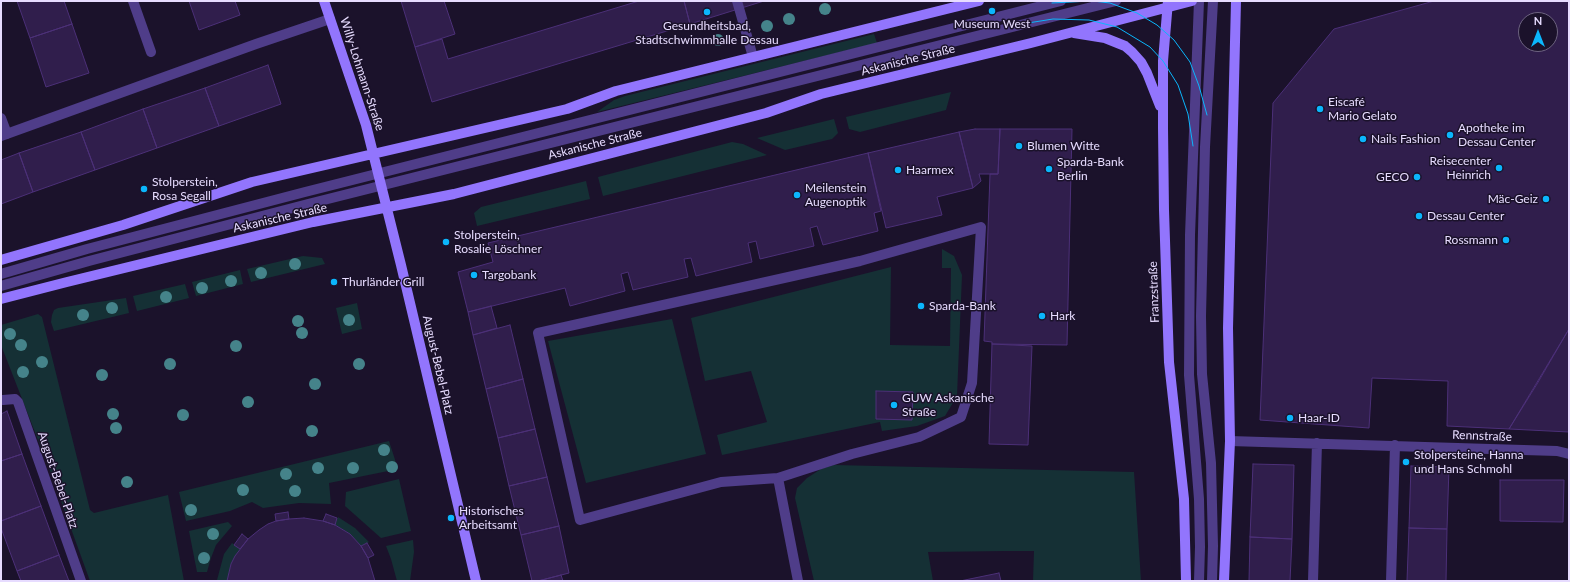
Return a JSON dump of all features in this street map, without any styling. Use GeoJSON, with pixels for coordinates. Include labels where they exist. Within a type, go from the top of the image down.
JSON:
{"type":"FeatureCollection","features":[{"type":"Feature","properties":{"kind":"main road","name":"Willy-Lohmann-Straße"},"geometry":{"type":"LineString","coordinates":[[324,1],[360,105],[374,155]]}},
{"type":"Feature","properties":{"kind":"main road"},"geometry":{"type":"LineString","coordinates":[[1,260],[123,226],[252,182],[374,155],[566,109],[616,91],[979,1]]}},
{"type":"Feature","properties":{"kind":"main road","name":"Askanische Straße"},"geometry":{"type":"LineString","coordinates":[[1,299],[60,283],[313,222],[454,194],[766,113],[821,94],[1070,32],[1168,4],[1192,1]]}},
{"type":"Feature","properties":{"kind":"main road"},"geometry":{"type":"LineString","coordinates":[[1224,581],[1230,441],[1229,312],[1236,1]]}},
{"type":"Feature","properties":{"kind":"main road","name":"Franzstraße"},"geometry":{"type":"LineString","coordinates":[[1168,4],[1163,61],[1162,114],[1169,362],[1184,499],[1186,581]]}},
{"type":"Feature","properties":{"kind":"main road"},"geometry":{"type":"LineString","coordinates":[[1070,32],[1105,38],[1125,46],[1132,52],[1147,72],[1162,114]]}},
{"type":"Feature","properties":{"kind":"main road","name":"August-Bebel-Platz"},"geometry":{"type":"LineString","coordinates":[[374,155],[476,581]]}},
{"type":"Feature","properties":{"kind":"street"},"geometry":{"type":"LineString","coordinates":[[132,1],[151,52]]}},
{"type":"Feature","properties":{"kind":"street"},"geometry":{"type":"LineString","coordinates":[[737,1],[753,57]]}},
{"type":"Feature","properties":{"kind":"street"},"geometry":{"type":"LineString","coordinates":[[1,274],[87,249],[378,174],[1061,1]]}},
{"type":"Feature","properties":{"kind":"street"},"geometry":{"type":"LineString","coordinates":[[1,286],[89,261],[381,186],[1116,1]]}},
{"type":"Feature","properties":{"kind":"street"},"geometry":{"type":"LineString","coordinates":[[1199,1],[1190,242],[1188,375],[1199,499],[1199,581]]}},
{"type":"Feature","properties":{"kind":"street"},"geometry":{"type":"LineString","coordinates":[[1212,581],[1213,546],[1211,463],[1202,374],[1201,316],[1205,155],[1213,1]]}},
{"type":"Feature","properties":{"kind":"street"},"geometry":{"type":"LineString","coordinates":[[1,118],[4,135],[256,44],[330,19]]}},
{"type":"Feature","properties":{"kind":"street"},"geometry":{"type":"LineString","coordinates":[[981,227],[972,383],[961,417],[918,437],[852,454],[778,478],[721,482],[580,520],[538,333],[860,261],[981,227]]}},
{"type":"Feature","properties":{"kind":"street","name":"August-Bebel-Platz"},"geometry":{"type":"LineString","coordinates":[[3,400],[15,399],[18,402],[81,581]]}},
{"type":"Feature","properties":{"kind":"street","name":"Rennstraße"},"geometry":{"type":"LineString","coordinates":[[1230,441],[1557,451],[1569,454]]}},
{"type":"Feature","properties":{"kind":"street"},"geometry":{"type":"LineString","coordinates":[[1313,581],[1317,443]]}},
{"type":"Feature","properties":{"kind":"street"},"geometry":{"type":"LineString","coordinates":[[1391,581],[1395,445]]}},
{"type":"Feature","properties":{"kind":"street"},"geometry":{"type":"LineString","coordinates":[[778,478],[798,581]]}},
{"type":"Feature","properties":{"kind":"green space"},"geometry":{"type":"Polygon","coordinates":[[[874,34],[877,43],[597,112],[614,100],[625,96],[874,34]]]}},
{"type":"Feature","properties":{"kind":"green space"},"geometry":{"type":"Polygon","coordinates":[[[951,92],[946,110],[860,132],[849,129],[846,117],[951,92]]]}},
{"type":"Feature","properties":{"kind":"green space"},"geometry":{"type":"Polygon","coordinates":[[[834,119],[838,133],[832,139],[785,150],[757,138],[834,119]]]}},
{"type":"Feature","properties":{"kind":"green space"},"geometry":{"type":"Polygon","coordinates":[[[732,142],[743,144],[767,155],[603,196],[598,177],[732,142]]]}},
{"type":"Feature","properties":{"kind":"green space"},"geometry":{"type":"Polygon","coordinates":[[[586,181],[590,199],[477,226],[474,213],[481,207],[586,181]]]}},
{"type":"Feature","properties":{"kind":"green space"},"geometry":{"type":"Polygon","coordinates":[[[942,249],[954,256],[962,275],[957,396],[945,416],[917,426],[882,431],[880,422],[722,455],[717,435],[767,422],[751,371],[705,381],[691,318],[891,267],[890,345],[950,346],[951,268],[942,268],[942,249]]]}},
{"type":"Feature","properties":{"kind":"green space"},"geometry":{"type":"Polygon","coordinates":[[[303,256],[322,258],[325,264],[251,282],[247,269],[303,256]]]}},
{"type":"Feature","properties":{"kind":"green space"},"geometry":{"type":"Polygon","coordinates":[[[240,270],[243,284],[196,296],[192,282],[240,270]]]}},
{"type":"Feature","properties":{"kind":"green space"},"geometry":{"type":"Polygon","coordinates":[[[185,284],[189,298],[137,311],[133,296],[185,284]]]}},
{"type":"Feature","properties":{"kind":"green space"},"geometry":{"type":"Polygon","coordinates":[[[126,298],[129,313],[54,331],[51,322],[52,315],[54,310],[58,308],[126,298]]]}},
{"type":"Feature","properties":{"kind":"green space"},"geometry":{"type":"Polygon","coordinates":[[[357,303],[362,329],[342,334],[336,308],[357,303]]]}},
{"type":"Feature","properties":{"kind":"green space"},"geometry":{"type":"Polygon","coordinates":[[[38,314],[42,317],[90,510],[94,513],[168,495],[184,581],[90,581],[49,468],[1,345],[1,325],[38,314]]]}},
{"type":"Feature","properties":{"kind":"green space"},"geometry":{"type":"Polygon","coordinates":[[[672,319],[706,454],[586,483],[548,341],[672,319]]]}},
{"type":"Feature","properties":{"kind":"green space"},"geometry":{"type":"Polygon","coordinates":[[[389,441],[398,469],[329,483],[331,504],[299,503],[263,508],[252,502],[230,511],[186,521],[179,492],[389,441]]]}},
{"type":"Feature","properties":{"kind":"green space"},"geometry":{"type":"Polygon","coordinates":[[[834,465],[1134,472],[1141,581],[1033,581],[1034,551],[1005,551],[928,552],[933,581],[814,581],[795,498],[797,488],[807,478],[821,469],[834,465]]]}},
{"type":"Feature","properties":{"kind":"green space"},"geometry":{"type":"Polygon","coordinates":[[[399,479],[411,531],[381,538],[345,506],[346,492],[399,479]]]}},
{"type":"Feature","properties":{"kind":"green space"},"geometry":{"type":"Polygon","coordinates":[[[338,517],[355,528],[369,542],[361,546],[350,534],[335,525],[338,517]]]}},
{"type":"Feature","properties":{"kind":"green space"},"geometry":{"type":"Polygon","coordinates":[[[228,522],[232,526],[216,545],[207,572],[197,572],[189,531],[228,522]]]}},
{"type":"Feature","properties":{"kind":"green space"},"geometry":{"type":"Polygon","coordinates":[[[413,540],[414,552],[410,581],[397,581],[386,546],[413,540]]]}},
{"type":"Feature","properties":{"kind":"green space"},"geometry":{"type":"Polygon","coordinates":[[[232,543],[240,549],[231,564],[227,581],[217,580],[224,554],[232,543]]]}},
{"type":"Feature","properties":{"kind":"building"},"geometry":{"type":"Polygon","coordinates":[[[17,1],[64,1],[72,24],[30,38],[17,1]]]}},
{"type":"Feature","properties":{"kind":"building"},"geometry":{"type":"Polygon","coordinates":[[[189,1],[235,1],[240,15],[199,30],[189,1]]]}},
{"type":"Feature","properties":{"kind":"building"},"geometry":{"type":"Polygon","coordinates":[[[401,1],[444,1],[455,34],[415,47],[401,1]]]}},
{"type":"Feature","properties":{"kind":"building"},"geometry":{"type":"Polygon","coordinates":[[[639,1],[684,1],[690,24],[432,102],[415,47],[442,39],[448,59],[639,1]]]}},
{"type":"Feature","properties":{"kind":"building","name":"Gesundheitsbad, Stadtschwimmhalle Dessau"},"geometry":{"type":"Polygon","coordinates":[[[684,1],[764,1],[690,24],[684,1]]]}},
{"type":"Feature","properties":{"kind":"building","name":"Dessau Center"},"geometry":{"type":"Polygon","coordinates":[[[1434,1],[1569,1],[1569,329],[1509,429],[1447,426],[1448,381],[1372,378],[1369,428],[1260,420],[1273,103],[1334,29],[1434,1]]]}},
{"type":"Feature","properties":{"kind":"building"},"geometry":{"type":"Polygon","coordinates":[[[72,24],[89,73],[46,87],[30,38],[72,24]]]}},
{"type":"Feature","properties":{"kind":"building"},"geometry":{"type":"Polygon","coordinates":[[[268,65],[281,104],[219,126],[205,88],[268,65]]]}},
{"type":"Feature","properties":{"kind":"building"},"geometry":{"type":"Polygon","coordinates":[[[205,88],[219,126],[157,148],[143,109],[205,88]]]}},
{"type":"Feature","properties":{"kind":"building"},"geometry":{"type":"Polygon","coordinates":[[[143,109],[157,148],[95,170],[81,132],[143,109]]]}},
{"type":"Feature","properties":{"kind":"building"},"geometry":{"type":"Polygon","coordinates":[[[975,129],[1000,129],[998,174],[979,174],[981,181],[973,188],[959,132],[975,129]]]}},
{"type":"Feature","properties":{"kind":"building"},"geometry":{"type":"Polygon","coordinates":[[[1000,129],[1072,129],[1067,345],[992,344],[992,342],[984,341],[990,174],[998,174],[1000,129]]]}},
{"type":"Feature","properties":{"kind":"building"},"geometry":{"type":"Polygon","coordinates":[[[81,132],[95,170],[33,192],[19,153],[81,132]]]}},
{"type":"Feature","properties":{"kind":"building"},"geometry":{"type":"Polygon","coordinates":[[[959,132],[973,188],[937,197],[942,215],[886,228],[868,153],[959,132]]]}},
{"type":"Feature","properties":{"kind":"building"},"geometry":{"type":"Polygon","coordinates":[[[19,153],[33,192],[1,204],[1,160],[19,153]]]}},
{"type":"Feature","properties":{"kind":"building"},"geometry":{"type":"Polygon","coordinates":[[[868,153],[881,211],[874,213],[878,231],[823,245],[817,226],[810,228],[814,246],[760,259],[756,241],[748,243],[752,262],[696,276],[691,258],[684,259],[688,277],[633,290],[628,272],[621,274],[625,291],[570,306],[565,288],[468,312],[458,272],[493,262],[488,243],[868,153]]]}},
{"type":"Feature","properties":{"kind":"building"},"geometry":{"type":"Polygon","coordinates":[[[491,306],[497,328],[473,335],[468,312],[491,306]]]}},
{"type":"Feature","properties":{"kind":"building"},"geometry":{"type":"Polygon","coordinates":[[[510,325],[523,379],[486,389],[473,335],[510,325]]]}},
{"type":"Feature","properties":{"kind":"building"},"geometry":{"type":"Polygon","coordinates":[[[1569,329],[1569,432],[1509,429],[1537,384],[1569,329]]]}},
{"type":"Feature","properties":{"kind":"building"},"geometry":{"type":"Polygon","coordinates":[[[992,344],[1032,346],[1028,445],[989,444],[992,344]]]}},
{"type":"Feature","properties":{"kind":"building"},"geometry":{"type":"Polygon","coordinates":[[[523,379],[535,429],[498,438],[486,389],[523,379]]]}},
{"type":"Feature","properties":{"kind":"building","name":"GUW Askanische Straße"},"geometry":{"type":"Polygon","coordinates":[[[876,391],[913,392],[912,420],[876,419],[876,391]]]}},
{"type":"Feature","properties":{"kind":"building"},"geometry":{"type":"Polygon","coordinates":[[[7,411],[22,454],[1,461],[1,414],[7,411]]]}},
{"type":"Feature","properties":{"kind":"building"},"geometry":{"type":"Polygon","coordinates":[[[535,429],[547,477],[509,486],[498,438],[535,429]]]}},
{"type":"Feature","properties":{"kind":"building"},"geometry":{"type":"Polygon","coordinates":[[[22,454],[41,506],[1,521],[1,461],[22,454]]]}},
{"type":"Feature","properties":{"kind":"building"},"geometry":{"type":"Polygon","coordinates":[[[1253,464],[1294,465],[1292,539],[1250,537],[1253,464]]]}},
{"type":"Feature","properties":{"kind":"building"},"geometry":{"type":"Polygon","coordinates":[[[1411,466],[1449,467],[1447,529],[1409,528],[1411,466]]]}},
{"type":"Feature","properties":{"kind":"building"},"geometry":{"type":"Polygon","coordinates":[[[547,477],[559,526],[521,535],[509,486],[547,477]]]}},
{"type":"Feature","properties":{"kind":"building"},"geometry":{"type":"Polygon","coordinates":[[[1500,480],[1564,480],[1563,522],[1500,521],[1500,480]]]}},
{"type":"Feature","properties":{"kind":"building"},"geometry":{"type":"Polygon","coordinates":[[[41,506],[59,555],[17,571],[1,528],[1,521],[41,506]]]}},
{"type":"Feature","properties":{"kind":"building"},"geometry":{"type":"Polygon","coordinates":[[[288,512],[289,519],[276,521],[275,514],[288,512]]]}},
{"type":"Feature","properties":{"kind":"building"},"geometry":{"type":"Polygon","coordinates":[[[326,514],[337,518],[335,525],[323,521],[326,514]]]}},
{"type":"Feature","properties":{"kind":"building"},"geometry":{"type":"Polygon","coordinates":[[[304,518],[323,521],[335,525],[350,534],[361,546],[368,558],[375,581],[227,581],[231,564],[235,556],[248,539],[259,530],[276,521],[304,518]]]}},
{"type":"Feature","properties":{"kind":"building"},"geometry":{"type":"Polygon","coordinates":[[[559,526],[569,573],[538,581],[532,581],[521,535],[559,526]]]}},
{"type":"Feature","properties":{"kind":"building"},"geometry":{"type":"Polygon","coordinates":[[[1409,528],[1447,529],[1446,581],[1407,581],[1409,528]]]}},
{"type":"Feature","properties":{"kind":"building"},"geometry":{"type":"Polygon","coordinates":[[[242,534],[248,539],[240,549],[234,545],[242,534]]]}},
{"type":"Feature","properties":{"kind":"building"},"geometry":{"type":"Polygon","coordinates":[[[1250,537],[1292,539],[1290,581],[1249,581],[1250,537]]]}},
{"type":"Feature","properties":{"kind":"building"},"geometry":{"type":"Polygon","coordinates":[[[367,543],[374,555],[368,558],[361,546],[367,543]]]}},
{"type":"Feature","properties":{"kind":"building"},"geometry":{"type":"Polygon","coordinates":[[[59,555],[69,581],[21,581],[17,571],[59,555]]]}},
{"type":"Feature","properties":{"kind":"building"},"geometry":{"type":"Polygon","coordinates":[[[999,573],[1001,581],[960,581],[999,573]]]}},
{"type":"Feature","properties":{"kind":"building"},"geometry":{"type":"Polygon","coordinates":[[[561,575],[563,581],[538,581],[561,575]]]}},
{"type":"Feature","properties":{"kind":"tram line"},"geometry":{"type":"LineString","coordinates":[[1052,3],[1091,1]]}},
{"type":"Feature","properties":{"kind":"tram line"},"geometry":{"type":"LineString","coordinates":[[1093,1],[1110,3],[1137,13],[1157,25],[1174,40],[1190,62],[1199,86],[1207,115]]}},
{"type":"Feature","properties":{"kind":"tram line"},"geometry":{"type":"LineString","coordinates":[[1028,23],[1053,19],[1089,20],[1117,27],[1150,47],[1163,61],[1178,85],[1188,114],[1193,146]]}},
{"type":"Feature","properties":{"kind":"place","name":"Museum West"},"geometry":{"type":"Point","coordinates":[992,11]}},
{"type":"Feature","properties":{"kind":"place","name":"Gesundheitsbad, Stadtschwimmhalle Dessau"},"geometry":{"type":"Point","coordinates":[707,12]}},
{"type":"Feature","properties":{"kind":"place","name":"Eiscafé Mario Gelato"},"geometry":{"type":"Point","coordinates":[1320,109]}},
{"type":"Feature","properties":{"kind":"place","name":"Apotheke im Dessau Center"},"geometry":{"type":"Point","coordinates":[1450,135]}},
{"type":"Feature","properties":{"kind":"place","name":"Nails Fashion"},"geometry":{"type":"Point","coordinates":[1363,139]}},
{"type":"Feature","properties":{"kind":"place","name":"Blumen Witte"},"geometry":{"type":"Point","coordinates":[1019,146]}},
{"type":"Feature","properties":{"kind":"place","name":"Reisecenter Heinrich"},"geometry":{"type":"Point","coordinates":[1499,168]}},
{"type":"Feature","properties":{"kind":"place","name":"Sparda-Bank Berlin"},"geometry":{"type":"Point","coordinates":[1049,169]}},
{"type":"Feature","properties":{"kind":"place","name":"Haarmex"},"geometry":{"type":"Point","coordinates":[898,170]}},
{"type":"Feature","properties":{"kind":"place","name":"GECO"},"geometry":{"type":"Point","coordinates":[1417,177]}},
{"type":"Feature","properties":{"kind":"place","name":"Stolperstein, Rosa Segall"},"geometry":{"type":"Point","coordinates":[144,189]}},
{"type":"Feature","properties":{"kind":"place","name":"Meilenstein Augenoptik"},"geometry":{"type":"Point","coordinates":[797,195]}},
{"type":"Feature","properties":{"kind":"place","name":"Mäc-Geiz"},"geometry":{"type":"Point","coordinates":[1546,199]}},
{"type":"Feature","properties":{"kind":"place","name":"Dessau Center"},"geometry":{"type":"Point","coordinates":[1419,216]}},
{"type":"Feature","properties":{"kind":"place","name":"Rossmann"},"geometry":{"type":"Point","coordinates":[1506,240]}},
{"type":"Feature","properties":{"kind":"place","name":"Stolperstein, Rosalie Löschner"},"geometry":{"type":"Point","coordinates":[446,242]}},
{"type":"Feature","properties":{"kind":"place","name":"Targobank"},"geometry":{"type":"Point","coordinates":[474,275]}},
{"type":"Feature","properties":{"kind":"place","name":"Thurländer Grill"},"geometry":{"type":"Point","coordinates":[334,282]}},
{"type":"Feature","properties":{"kind":"place","name":"Sparda-Bank"},"geometry":{"type":"Point","coordinates":[921,306]}},
{"type":"Feature","properties":{"kind":"place","name":"Hark"},"geometry":{"type":"Point","coordinates":[1042,316]}},
{"type":"Feature","properties":{"kind":"place","name":"GUW Askanische Straße"},"geometry":{"type":"Point","coordinates":[894,405]}},
{"type":"Feature","properties":{"kind":"place","name":"Haar-ID"},"geometry":{"type":"Point","coordinates":[1290,418]}},
{"type":"Feature","properties":{"kind":"place","name":"Stolpersteine, Hanna und Hans Schmohl"},"geometry":{"type":"Point","coordinates":[1406,462]}},
{"type":"Feature","properties":{"kind":"place","name":"Historisches Arbeitsamt"},"geometry":{"type":"Point","coordinates":[451,518]}}]}
